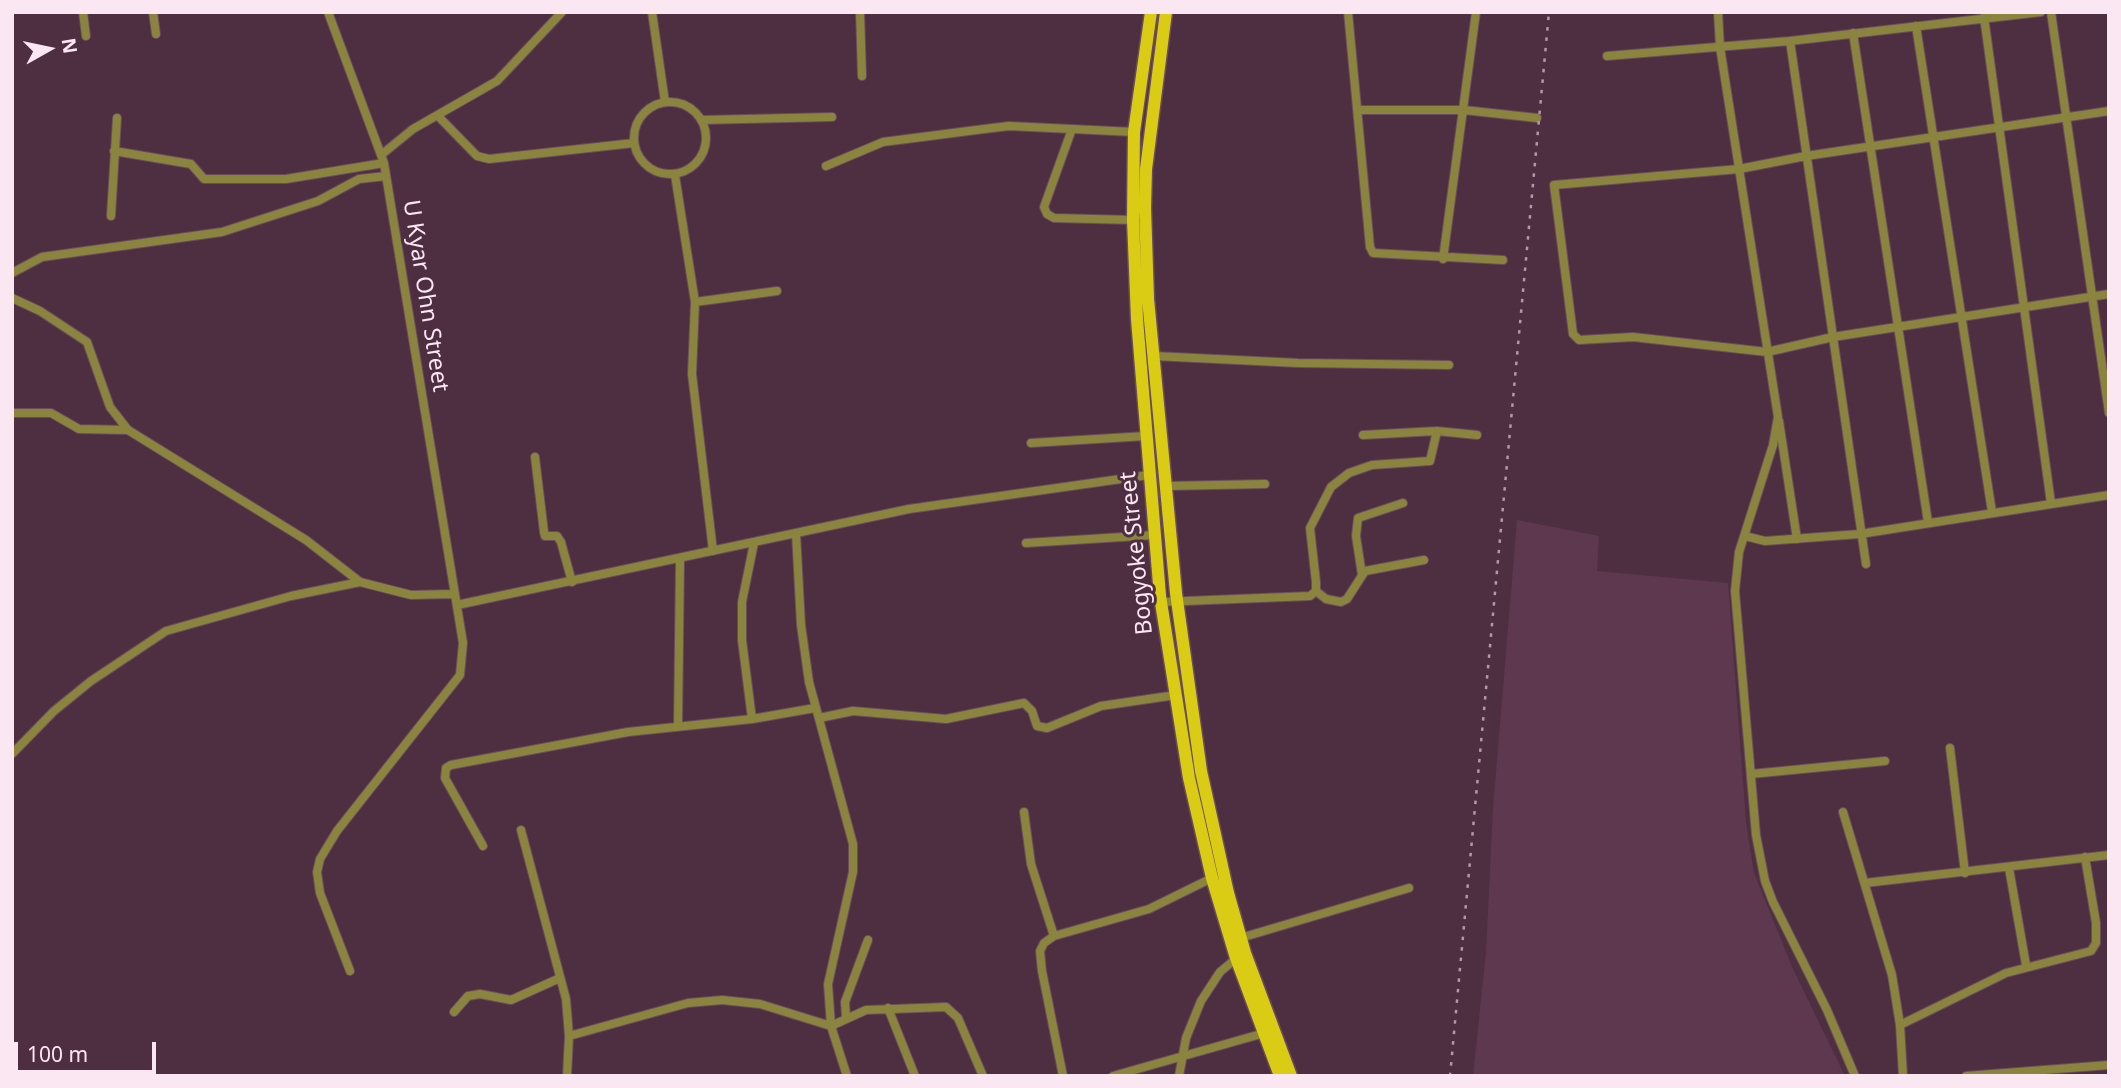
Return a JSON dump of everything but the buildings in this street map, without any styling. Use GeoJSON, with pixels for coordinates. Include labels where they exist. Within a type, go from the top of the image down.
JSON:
{"type":"FeatureCollection","features":[{"type":"Feature","properties":{"kind":"main road","name":"Bogyoke Street"},"geometry":{"type":"LineString","coordinates":[[1151,12],[1134,132],[1133,220],[1146,436],[1161,602],[1189,778],[1240,955],[1268,1032],[1280,1076]]}},
{"type":"Feature","properties":{"kind":"main road","name":"Bogyoke Street"},"geometry":{"type":"LineString","coordinates":[[1166,12],[1146,169],[1145,208],[1154,355],[1177,601],[1218,875]]}},
{"type":"Feature","properties":{"kind":"main road","name":"Bogyoke Street"},"geometry":{"type":"LineString","coordinates":[[1268,1032],[1291,1076]]}},
{"type":"Feature","properties":{"kind":"street"},"geometry":{"type":"LineString","coordinates":[[83,12],[86,36]]}},
{"type":"Feature","properties":{"kind":"street"},"geometry":{"type":"LineString","coordinates":[[153,12],[156,34]]}},
{"type":"Feature","properties":{"kind":"street","name":"U Kyar Ohn Street"},"geometry":{"type":"LineString","coordinates":[[327,12],[383,159],[463,643],[460,675],[337,831],[320,859],[317,872],[320,893],[350,971]]}},
{"type":"Feature","properties":{"kind":"street"},"geometry":{"type":"LineString","coordinates":[[114,151],[191,164],[204,179],[286,178],[383,159],[413,129],[497,81],[562,12]]}},
{"type":"Feature","properties":{"kind":"street"},"geometry":{"type":"LineString","coordinates":[[652,12],[664,102]]}},
{"type":"Feature","properties":{"kind":"street"},"geometry":{"type":"LineString","coordinates":[[860,12],[862,76]]}},
{"type":"Feature","properties":{"kind":"street"},"geometry":{"type":"LineString","coordinates":[[1348,12],[1370,247],[1373,253],[1443,259],[1503,260]]}},
{"type":"Feature","properties":{"kind":"street"},"geometry":{"type":"LineString","coordinates":[[1443,259],[1476,12]]}},
{"type":"Feature","properties":{"kind":"street"},"geometry":{"type":"LineString","coordinates":[[1718,12],[1720,47],[1797,539]]}},
{"type":"Feature","properties":{"kind":"street"},"geometry":{"type":"LineString","coordinates":[[1607,56],[1790,41],[2041,12]]}},
{"type":"Feature","properties":{"kind":"street"},"geometry":{"type":"LineString","coordinates":[[2051,12],[2064,117],[2109,413]]}},
{"type":"Feature","properties":{"kind":"street"},"geometry":{"type":"LineString","coordinates":[[1984,17],[2051,503]]}},
{"type":"Feature","properties":{"kind":"street"},"geometry":{"type":"LineString","coordinates":[[1916,26],[1992,512]]}},
{"type":"Feature","properties":{"kind":"street"},"geometry":{"type":"LineString","coordinates":[[1853,33],[1928,522]]}},
{"type":"Feature","properties":{"kind":"street"},"geometry":{"type":"LineString","coordinates":[[1790,41],[1866,564]]}},
{"type":"Feature","properties":{"kind":"street"},"geometry":{"type":"LineString","coordinates":[[664,102],[679,103],[691,109],[701,120],[706,134],[705,148],[699,160],[688,170],[675,175],[660,174],[638,157],[634,129],[640,116],[651,107],[664,102]]}},
{"type":"Feature","properties":{"kind":"street"},"geometry":{"type":"LineString","coordinates":[[1359,110],[1464,110],[1537,118]]}},
{"type":"Feature","properties":{"kind":"street"},"geometry":{"type":"LineString","coordinates":[[2109,111],[1807,156],[1739,169],[1554,185],[1573,334],[1579,340],[1633,337],[1767,352],[1833,337],[2109,294]]}},
{"type":"Feature","properties":{"kind":"street"},"geometry":{"type":"LineString","coordinates":[[438,116],[477,156],[489,159],[634,143]]}},
{"type":"Feature","properties":{"kind":"street"},"geometry":{"type":"LineString","coordinates":[[701,120],[832,117]]}},
{"type":"Feature","properties":{"kind":"street"},"geometry":{"type":"LineString","coordinates":[[111,216],[117,118]]}},
{"type":"Feature","properties":{"kind":"street"},"geometry":{"type":"LineString","coordinates":[[826,166],[883,142],[1009,126],[1134,132]]}},
{"type":"Feature","properties":{"kind":"street"},"geometry":{"type":"LineString","coordinates":[[1072,129],[1046,200],[1044,207],[1047,214],[1054,218],[1133,220]]}},
{"type":"Feature","properties":{"kind":"street"},"geometry":{"type":"LineString","coordinates":[[675,175],[695,302],[692,374],[713,551]]}},
{"type":"Feature","properties":{"kind":"street"},"geometry":{"type":"LineString","coordinates":[[12,273],[42,257],[222,232],[318,201],[359,179],[386,176]]}},
{"type":"Feature","properties":{"kind":"street"},"geometry":{"type":"LineString","coordinates":[[695,302],[778,290]]}},
{"type":"Feature","properties":{"kind":"street"},"geometry":{"type":"LineString","coordinates":[[12,298],[40,311],[87,342],[110,407],[128,430],[306,540],[360,582],[411,595],[453,594]]}},
{"type":"Feature","properties":{"kind":"street"},"geometry":{"type":"LineString","coordinates":[[1154,355],[1298,363],[1448,365]]}},
{"type":"Feature","properties":{"kind":"street"},"geometry":{"type":"LineString","coordinates":[[12,413],[51,413],[79,429],[128,430]]}},
{"type":"Feature","properties":{"kind":"street"},"geometry":{"type":"LineString","coordinates":[[1778,416],[1739,552],[1735,592],[1756,835],[1765,881],[1827,1010],[1855,1076]]}},
{"type":"Feature","properties":{"kind":"street"},"geometry":{"type":"LineString","coordinates":[[1363,436],[1437,431],[1476,435]]}},
{"type":"Feature","properties":{"kind":"street"},"geometry":{"type":"LineString","coordinates":[[1424,561],[1365,571],[1347,599],[1326,599],[1316,591],[1310,528],[1331,487],[1349,472],[1371,465],[1430,461],[1437,431]]}},
{"type":"Feature","properties":{"kind":"street"},"geometry":{"type":"LineString","coordinates":[[1031,443],[1146,436]]}},
{"type":"Feature","properties":{"kind":"street"},"geometry":{"type":"LineString","coordinates":[[535,457],[545,536],[557,536],[561,542],[572,582]]}},
{"type":"Feature","properties":{"kind":"street"},"geometry":{"type":"LineString","coordinates":[[457,605],[909,509],[1149,475]]}},
{"type":"Feature","properties":{"kind":"street"},"geometry":{"type":"LineString","coordinates":[[1166,486],[1265,484]]}},
{"type":"Feature","properties":{"kind":"street"},"geometry":{"type":"LineString","coordinates":[[1745,536],[1765,541],[1860,534],[2109,495]]}},
{"type":"Feature","properties":{"kind":"street"},"geometry":{"type":"LineString","coordinates":[[1362,575],[1356,536],[1358,518],[1403,503]]}},
{"type":"Feature","properties":{"kind":"street"},"geometry":{"type":"LineString","coordinates":[[796,533],[801,625],[815,708],[851,827],[854,854],[828,984],[831,1027],[847,1076]]}},
{"type":"Feature","properties":{"kind":"street"},"geometry":{"type":"LineString","coordinates":[[1026,543],[1155,535]]}},
{"type":"Feature","properties":{"kind":"street"},"geometry":{"type":"LineString","coordinates":[[752,719],[742,640],[742,602],[754,543]]}},
{"type":"Feature","properties":{"kind":"street"},"geometry":{"type":"LineString","coordinates":[[678,726],[680,559]]}},
{"type":"Feature","properties":{"kind":"street"},"geometry":{"type":"LineString","coordinates":[[12,754],[63,704],[166,631],[291,596],[360,582]]}},
{"type":"Feature","properties":{"kind":"street"},"geometry":{"type":"LineString","coordinates":[[1161,602],[1310,596],[1316,591]]}},
{"type":"Feature","properties":{"kind":"street"},"geometry":{"type":"LineString","coordinates":[[819,718],[853,711],[946,719],[1024,703],[1032,711],[1037,726],[1047,728],[1101,706],[1176,695]]}},
{"type":"Feature","properties":{"kind":"street"},"geometry":{"type":"LineString","coordinates":[[483,846],[445,778],[446,768],[451,765],[628,732],[752,719],[815,708]]}},
{"type":"Feature","properties":{"kind":"street"},"geometry":{"type":"LineString","coordinates":[[1951,748],[1965,873]]}},
{"type":"Feature","properties":{"kind":"street"},"geometry":{"type":"LineString","coordinates":[[1751,774],[1885,761]]}},
{"type":"Feature","properties":{"kind":"street"},"geometry":{"type":"LineString","coordinates":[[1024,812],[1031,864],[1054,936]]}},
{"type":"Feature","properties":{"kind":"street"},"geometry":{"type":"LineString","coordinates":[[1843,812],[1892,975],[1900,1025],[1903,1076]]}},
{"type":"Feature","properties":{"kind":"street"},"geometry":{"type":"LineString","coordinates":[[521,830],[560,978],[569,1036],[567,1076]]}},
{"type":"Feature","properties":{"kind":"street"},"geometry":{"type":"LineString","coordinates":[[1865,883],[2109,856]]}},
{"type":"Feature","properties":{"kind":"street"},"geometry":{"type":"LineString","coordinates":[[1900,1025],[2026,965],[2082,955],[2094,948],[2096,923],[2085,858]]}},
{"type":"Feature","properties":{"kind":"street"},"geometry":{"type":"LineString","coordinates":[[2009,868],[2026,965]]}},
{"type":"Feature","properties":{"kind":"street"},"geometry":{"type":"LineString","coordinates":[[1063,1076],[1041,964],[1042,946],[1054,936],[1149,909],[1218,875]]}},
{"type":"Feature","properties":{"kind":"street"},"geometry":{"type":"LineString","coordinates":[[1236,940],[1409,888]]}},
{"type":"Feature","properties":{"kind":"street"},"geometry":{"type":"LineString","coordinates":[[846,1017],[845,1002],[868,940]]}},
{"type":"Feature","properties":{"kind":"street"},"geometry":{"type":"LineString","coordinates":[[1179,1076],[1181,1058],[1191,1025],[1208,986],[1240,955]]}},
{"type":"Feature","properties":{"kind":"street"},"geometry":{"type":"LineString","coordinates":[[454,1012],[468,996],[480,995],[511,1000],[560,978]]}},
{"type":"Feature","properties":{"kind":"street"},"geometry":{"type":"LineString","coordinates":[[569,1036],[688,1003],[722,1000],[760,1004],[831,1027]]}},
{"type":"Feature","properties":{"kind":"street"},"geometry":{"type":"LineString","coordinates":[[888,1008],[915,1076]]}},
{"type":"Feature","properties":{"kind":"street"},"geometry":{"type":"LineString","coordinates":[[831,1027],[846,1017],[866,1010],[951,1010],[983,1076]]}},
{"type":"Feature","properties":{"kind":"street"},"geometry":{"type":"LineString","coordinates":[[1113,1076],[1268,1032]]}},
{"type":"Feature","properties":{"kind":"street"},"geometry":{"type":"LineString","coordinates":[[1966,1076],[2109,1065]]}},
{"type":"Feature","properties":{"kind":"shaded area"},"geometry":{"type":"Polygon","coordinates":[[[1517,520],[1599,536],[1597,571],[1728,583],[1746,822],[1754,873],[1793,969],[1845,1076],[1473,1076],[1486,952],[1493,808],[1517,520]]]}},
{"type":"Feature","properties":{"kind":"railway"},"geometry":{"type":"LineString","coordinates":[[1450,1076],[1549,12]]}}]}
